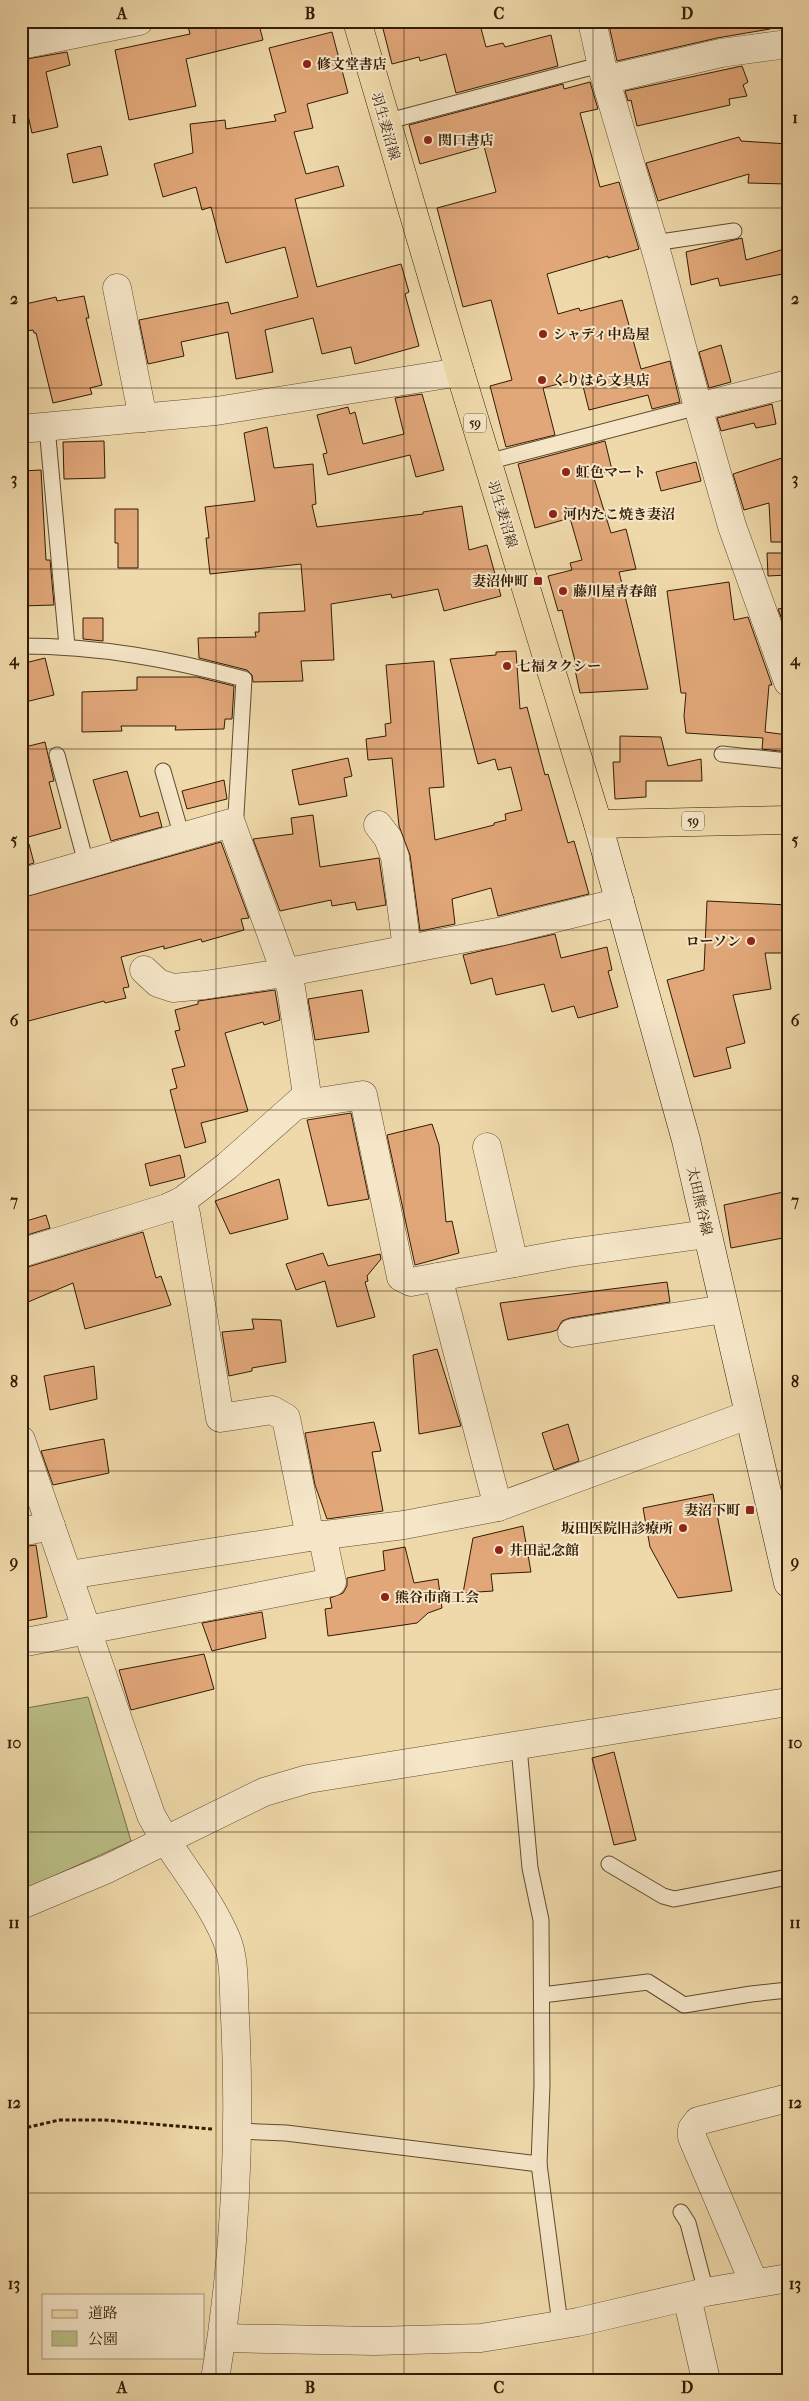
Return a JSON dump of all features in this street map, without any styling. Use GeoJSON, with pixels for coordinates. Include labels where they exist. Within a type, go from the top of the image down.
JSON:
{"type":"FeatureCollection","features":[{"type":"Feature","properties":{"kind":"main road","name":"羽生妻沼線"},"geometry":{"type":"LineString","coordinates":[[357,21],[385,122],[487,462],[598,824]]}},
{"type":"Feature","properties":{"kind":"main road","name":"59"},"geometry":{"type":"LineString","coordinates":[[598,824],[788,820]]}},
{"type":"Feature","properties":{"kind":"street"},"geometry":{"type":"LineString","coordinates":[[21,45],[46,30],[138,21]]}},
{"type":"Feature","properties":{"kind":"street"},"geometry":{"type":"LineString","coordinates":[[592,21],[603,71],[654,243],[732,526],[788,682]]}},
{"type":"Feature","properties":{"kind":"street"},"geometry":{"type":"LineString","coordinates":[[603,71],[613,78],[722,53],[788,44]]}},
{"type":"Feature","properties":{"kind":"street"},"geometry":{"type":"LineString","coordinates":[[117,288],[143,418]]}},
{"type":"Feature","properties":{"kind":"street"},"geometry":{"type":"LineString","coordinates":[[34,428],[216,411],[460,372]]}},
{"type":"Feature","properties":{"kind":"street"},"geometry":{"type":"LineString","coordinates":[[698,408],[788,384]]}},
{"type":"Feature","properties":{"kind":"street"},"geometry":{"type":"LineString","coordinates":[[21,883],[231,823],[290,988],[307,1095],[299,1105],[182,1201],[167,1208],[21,1253]]}},
{"type":"Feature","properties":{"kind":"street","name":"太田熊谷線"},"geometry":{"type":"LineString","coordinates":[[598,824],[686,1140],[788,1583]]}},
{"type":"Feature","properties":{"kind":"street"},"geometry":{"type":"LineString","coordinates":[[378,825],[388,838],[395,857],[407,949]]}},
{"type":"Feature","properties":{"kind":"street"},"geometry":{"type":"LineString","coordinates":[[144,970],[158,984],[174,988],[284,973],[519,928],[620,902]]}},
{"type":"Feature","properties":{"kind":"street"},"geometry":{"type":"LineString","coordinates":[[299,1105],[363,1095],[401,1278],[411,1282],[569,1253],[707,1234]]}},
{"type":"Feature","properties":{"kind":"street"},"geometry":{"type":"LineString","coordinates":[[487,1147],[514,1263]]}},
{"type":"Feature","properties":{"kind":"street"},"geometry":{"type":"LineString","coordinates":[[21,1643],[332,1582],[316,1536],[286,1418],[272,1410],[220,1418],[186,1214],[182,1201]]}},
{"type":"Feature","properties":{"kind":"street"},"geometry":{"type":"LineString","coordinates":[[438,1278],[498,1507]]}},
{"type":"Feature","properties":{"kind":"street"},"geometry":{"type":"LineString","coordinates":[[572,1333],[724,1309]]}},
{"type":"Feature","properties":{"kind":"street"},"geometry":{"type":"LineString","coordinates":[[69,1575],[316,1536],[404,1525],[498,1507],[748,1415]]}},
{"type":"Feature","properties":{"kind":"street"},"geometry":{"type":"LineString","coordinates":[[21,1440],[151,1815],[164,1840],[209,1905],[227,1939],[232,1978],[238,2078],[238,2131],[222,2338],[215,2380]]}},
{"type":"Feature","properties":{"kind":"street"},"geometry":{"type":"LineString","coordinates":[[21,1532],[51,1526]]}},
{"type":"Feature","properties":{"kind":"street"},"geometry":{"type":"LineString","coordinates":[[21,1905],[107,1869],[264,1792],[308,1779],[519,1747],[788,1702]]}},
{"type":"Feature","properties":{"kind":"street"},"geometry":{"type":"LineString","coordinates":[[754,2283],[692,2137],[692,2128],[698,2121],[788,2098]]}},
{"type":"Feature","properties":{"kind":"street"},"geometry":{"type":"LineString","coordinates":[[222,2338],[376,2341],[481,2338],[560,2324],[754,2283],[788,2278]]}},
{"type":"Feature","properties":{"kind":"street"},"geometry":{"type":"LineString","coordinates":[[697,2295],[706,2380]]}},
{"type":"Feature","properties":{"kind":"lane"},"geometry":{"type":"LineString","coordinates":[[385,122],[592,67],[603,71]]}},
{"type":"Feature","properties":{"kind":"lane"},"geometry":{"type":"LineString","coordinates":[[654,243],[734,231]]}},
{"type":"Feature","properties":{"kind":"lane"},"geometry":{"type":"LineString","coordinates":[[487,462],[698,408]]}},
{"type":"Feature","properties":{"kind":"lane"},"geometry":{"type":"LineString","coordinates":[[34,428],[67,646]]}},
{"type":"Feature","properties":{"kind":"lane"},"geometry":{"type":"LineString","coordinates":[[21,646],[67,646],[132,653],[181,662],[244,679],[235,836]]}},
{"type":"Feature","properties":{"kind":"lane"},"geometry":{"type":"LineString","coordinates":[[57,754],[86,863]]}},
{"type":"Feature","properties":{"kind":"lane"},"geometry":{"type":"LineString","coordinates":[[722,754],[788,761]]}},
{"type":"Feature","properties":{"kind":"lane"},"geometry":{"type":"LineString","coordinates":[[163,771],[182,837]]}},
{"type":"Feature","properties":{"kind":"lane"},"geometry":{"type":"LineString","coordinates":[[519,1747],[530,1868],[541,1920],[542,1995],[539,2164],[560,2324]]}},
{"type":"Feature","properties":{"kind":"lane"},"geometry":{"type":"LineString","coordinates":[[610,1864],[663,1896],[674,1899],[788,1877]]}},
{"type":"Feature","properties":{"kind":"lane"},"geometry":{"type":"LineString","coordinates":[[542,1995],[648,1982],[684,2005],[788,1990]]}},
{"type":"Feature","properties":{"kind":"lane"},"geometry":{"type":"LineString","coordinates":[[238,2131],[286,2133],[539,2164]]}},
{"type":"Feature","properties":{"kind":"lane"},"geometry":{"type":"LineString","coordinates":[[681,2212],[688,2223],[697,2295]]}},
{"type":"Feature","properties":{"kind":"path"},"geometry":{"type":"LineString","coordinates":[[21,2129],[59,2120],[86,2120],[238,2131]]}},
{"type":"Feature","properties":{"kind":"green space"},"geometry":{"type":"Polygon","coordinates":[[[88,1697],[131,1841],[21,1891],[21,1709],[88,1697]]]}},
{"type":"Feature","properties":{"kind":"building"},"geometry":{"type":"Polygon","coordinates":[[[206,21],[258,21],[263,40],[186,59],[196,106],[129,120],[115,50],[190,34],[188,26],[206,21]]]}},
{"type":"Feature","properties":{"kind":"building"},"geometry":{"type":"Polygon","coordinates":[[[381,21],[479,21],[486,47],[503,43],[505,47],[551,35],[558,66],[456,93],[446,54],[420,61],[419,57],[392,64],[381,21]]]}},
{"type":"Feature","properties":{"kind":"building"},"geometry":{"type":"Polygon","coordinates":[[[608,21],[769,21],[770,29],[717,38],[617,61],[608,21]]]}},
{"type":"Feature","properties":{"kind":"building"},"geometry":{"type":"Polygon","coordinates":[[[332,32],[348,93],[307,104],[313,128],[294,132],[306,174],[338,166],[344,186],[295,199],[317,287],[401,264],[409,292],[405,294],[419,346],[355,364],[351,347],[322,354],[313,318],[265,330],[273,372],[236,379],[228,332],[181,342],[184,356],[148,364],[139,320],[228,302],[231,314],[298,297],[285,247],[226,263],[211,207],[202,210],[196,187],[163,197],[154,164],[193,153],[190,124],[225,120],[226,129],[276,121],[274,115],[286,112],[269,48],[332,32]]]}},
{"type":"Feature","properties":{"kind":"building"},"geometry":{"type":"Polygon","coordinates":[[[67,52],[70,65],[46,72],[58,127],[32,133],[21,84],[21,60],[67,52]]]}},
{"type":"Feature","properties":{"kind":"building"},"geometry":{"type":"Polygon","coordinates":[[[742,66],[748,82],[743,85],[747,96],[729,99],[730,105],[637,126],[631,100],[628,101],[625,91],[742,66]]]}},
{"type":"Feature","properties":{"kind":"building"},"geometry":{"type":"Polygon","coordinates":[[[590,82],[598,109],[580,113],[600,187],[619,182],[639,249],[547,274],[558,314],[579,308],[580,311],[622,300],[641,369],[670,361],[680,402],[652,409],[648,395],[589,410],[581,378],[543,388],[555,435],[506,447],[490,386],[512,380],[491,300],[463,307],[437,208],[496,192],[484,146],[420,164],[409,125],[563,84],[564,89],[590,82]]]}},
{"type":"Feature","properties":{"kind":"building"},"geometry":{"type":"Polygon","coordinates":[[[739,137],[741,141],[788,144],[788,184],[748,183],[749,174],[658,201],[646,163],[739,137]]]}},
{"type":"Feature","properties":{"kind":"building"},"geometry":{"type":"Polygon","coordinates":[[[101,146],[108,175],[73,183],[67,154],[101,146]]]}},
{"type":"Feature","properties":{"kind":"building"},"geometry":{"type":"Polygon","coordinates":[[[742,238],[746,260],[788,248],[788,273],[720,286],[718,278],[691,285],[686,252],[742,238]]]}},
{"type":"Feature","properties":{"kind":"building"},"geometry":{"type":"Polygon","coordinates":[[[84,296],[89,318],[86,318],[102,385],[90,388],[92,394],[53,403],[36,333],[33,330],[21,332],[21,305],[56,297],[57,301],[84,296]]]}},
{"type":"Feature","properties":{"kind":"building"},"geometry":{"type":"Polygon","coordinates":[[[721,345],[731,382],[709,388],[699,352],[721,345]]]}},
{"type":"Feature","properties":{"kind":"building"},"geometry":{"type":"Polygon","coordinates":[[[422,394],[444,470],[416,477],[410,455],[328,475],[323,454],[327,453],[317,415],[348,407],[350,414],[355,412],[363,444],[404,434],[395,398],[422,394]]]}},
{"type":"Feature","properties":{"kind":"building"},"geometry":{"type":"Polygon","coordinates":[[[772,404],[776,424],[756,428],[754,423],[721,431],[717,418],[772,404]]]}},
{"type":"Feature","properties":{"kind":"building"},"geometry":{"type":"Polygon","coordinates":[[[267,427],[274,468],[313,464],[316,504],[312,505],[317,527],[423,514],[423,512],[462,506],[469,550],[487,545],[501,596],[444,611],[438,589],[392,598],[391,594],[331,604],[334,660],[301,661],[303,681],[253,682],[252,675],[247,670],[199,658],[198,638],[256,637],[255,632],[259,632],[259,613],[305,611],[301,564],[210,574],[206,538],[209,538],[205,507],[255,501],[244,433],[267,427]]]}},
{"type":"Feature","properties":{"kind":"building"},"geometry":{"type":"Polygon","coordinates":[[[104,441],[105,478],[64,479],[63,442],[104,441]]]}},
{"type":"Feature","properties":{"kind":"building"},"geometry":{"type":"Polygon","coordinates":[[[605,441],[612,470],[593,475],[611,533],[626,529],[636,569],[619,572],[648,689],[580,693],[574,665],[576,665],[562,610],[558,611],[548,576],[572,570],[570,563],[582,560],[570,518],[535,528],[518,464],[605,441]]]}},
{"type":"Feature","properties":{"kind":"building"},"geometry":{"type":"Polygon","coordinates":[[[788,456],[788,542],[771,542],[769,503],[744,510],[733,474],[788,456]]]}},
{"type":"Feature","properties":{"kind":"building"},"geometry":{"type":"Polygon","coordinates":[[[696,462],[701,481],[661,491],[656,472],[696,462]]]}},
{"type":"Feature","properties":{"kind":"building"},"geometry":{"type":"Polygon","coordinates":[[[41,470],[46,560],[50,560],[54,605],[21,606],[21,471],[41,470]]]}},
{"type":"Feature","properties":{"kind":"building"},"geometry":{"type":"Polygon","coordinates":[[[115,509],[138,509],[138,568],[118,568],[118,543],[115,543],[115,509]]]}},
{"type":"Feature","properties":{"kind":"building"},"geometry":{"type":"Polygon","coordinates":[[[767,553],[788,553],[788,575],[768,576],[767,553]]]}},
{"type":"Feature","properties":{"kind":"building"},"geometry":{"type":"Polygon","coordinates":[[[729,582],[734,620],[748,617],[772,685],[769,685],[765,732],[788,735],[788,752],[762,749],[763,738],[686,733],[684,716],[686,693],[681,693],[667,591],[729,582]]]}},
{"type":"Feature","properties":{"kind":"building"},"geometry":{"type":"Polygon","coordinates":[[[788,607],[788,635],[778,609],[788,607]]]}},
{"type":"Feature","properties":{"kind":"building"},"geometry":{"type":"Polygon","coordinates":[[[83,618],[103,618],[103,641],[83,639],[83,618]]]}},
{"type":"Feature","properties":{"kind":"building"},"geometry":{"type":"Polygon","coordinates":[[[516,651],[520,709],[527,707],[545,775],[548,774],[568,843],[574,841],[589,894],[498,916],[491,888],[452,899],[455,924],[420,931],[410,855],[399,826],[392,758],[368,760],[366,739],[386,736],[385,724],[391,723],[386,665],[434,661],[444,787],[429,788],[435,840],[494,825],[494,823],[506,820],[505,814],[522,810],[511,767],[498,770],[495,759],[478,764],[450,659],[496,655],[496,652],[516,651]]]}},
{"type":"Feature","properties":{"kind":"building"},"geometry":{"type":"Polygon","coordinates":[[[45,658],[54,695],[21,703],[21,664],[45,658]]]}},
{"type":"Feature","properties":{"kind":"building"},"geometry":{"type":"Polygon","coordinates":[[[137,677],[197,677],[234,686],[232,719],[225,719],[224,729],[175,730],[176,726],[121,726],[122,731],[82,732],[82,692],[137,690],[137,677]]]}},
{"type":"Feature","properties":{"kind":"building"},"geometry":{"type":"Polygon","coordinates":[[[620,736],[661,737],[668,766],[701,759],[702,781],[646,781],[646,797],[615,799],[613,762],[620,762],[620,736]]]}},
{"type":"Feature","properties":{"kind":"building"},"geometry":{"type":"Polygon","coordinates":[[[45,742],[54,781],[49,782],[61,828],[21,839],[21,748],[45,742]]]}},
{"type":"Feature","properties":{"kind":"building"},"geometry":{"type":"Polygon","coordinates":[[[348,758],[352,776],[344,778],[347,796],[299,805],[292,770],[348,758]]]}},
{"type":"Feature","properties":{"kind":"building"},"geometry":{"type":"Polygon","coordinates":[[[127,771],[140,817],[158,812],[162,827],[111,841],[93,780],[127,771]]]}},
{"type":"Feature","properties":{"kind":"building"},"geometry":{"type":"Polygon","coordinates":[[[224,780],[227,799],[187,809],[182,791],[224,780]]]}},
{"type":"Feature","properties":{"kind":"building"},"geometry":{"type":"Polygon","coordinates":[[[313,815],[320,867],[379,858],[386,905],[357,910],[355,902],[332,906],[331,900],[280,911],[253,839],[293,834],[291,818],[313,815]]]}},
{"type":"Feature","properties":{"kind":"building"},"geometry":{"type":"Polygon","coordinates":[[[221,842],[249,918],[241,919],[244,930],[202,942],[201,939],[164,949],[164,946],[121,957],[129,987],[123,988],[126,998],[105,1003],[104,1001],[21,1023],[21,898],[221,842]]]}},
{"type":"Feature","properties":{"kind":"building"},"geometry":{"type":"Polygon","coordinates":[[[29,844],[34,863],[21,867],[21,845],[29,844]]]}},
{"type":"Feature","properties":{"kind":"building"},"geometry":{"type":"Polygon","coordinates":[[[707,901],[788,905],[788,953],[765,953],[771,989],[733,995],[745,1043],[726,1048],[731,1068],[694,1077],[667,980],[704,970],[707,901]]]}},
{"type":"Feature","properties":{"kind":"building"},"geometry":{"type":"Polygon","coordinates":[[[555,934],[561,958],[607,947],[612,970],[608,971],[618,1007],[578,1018],[574,1006],[552,1012],[544,984],[496,995],[492,978],[471,984],[463,955],[555,934]]]}},
{"type":"Feature","properties":{"kind":"building"},"geometry":{"type":"Polygon","coordinates":[[[275,990],[280,1020],[264,1025],[263,1022],[225,1033],[248,1111],[201,1123],[206,1142],[185,1148],[170,1090],[177,1088],[172,1069],[185,1066],[175,1031],[180,1030],[175,1010],[198,1004],[198,1001],[275,990]]]}},
{"type":"Feature","properties":{"kind":"building"},"geometry":{"type":"Polygon","coordinates":[[[362,990],[369,1032],[315,1040],[308,999],[362,990]]]}},
{"type":"Feature","properties":{"kind":"building"},"geometry":{"type":"Polygon","coordinates":[[[351,1113],[369,1199],[328,1206],[307,1120],[351,1113]]]}},
{"type":"Feature","properties":{"kind":"building"},"geometry":{"type":"Polygon","coordinates":[[[432,1124],[439,1145],[446,1222],[452,1221],[459,1253],[415,1265],[387,1135],[432,1124]]]}},
{"type":"Feature","properties":{"kind":"building"},"geometry":{"type":"Polygon","coordinates":[[[180,1155],[185,1177],[150,1186],[145,1164],[180,1155]]]}},
{"type":"Feature","properties":{"kind":"building"},"geometry":{"type":"Polygon","coordinates":[[[279,1179],[288,1219],[230,1234],[215,1201],[279,1179]]]}},
{"type":"Feature","properties":{"kind":"building"},"geometry":{"type":"Polygon","coordinates":[[[788,1191],[788,1237],[731,1248],[724,1205],[788,1191]]]}},
{"type":"Feature","properties":{"kind":"building"},"geometry":{"type":"Polygon","coordinates":[[[46,1215],[50,1228],[27,1235],[23,1222],[46,1215]]]}},
{"type":"Feature","properties":{"kind":"building"},"geometry":{"type":"Polygon","coordinates":[[[143,1232],[156,1278],[161,1276],[171,1305],[85,1329],[73,1283],[21,1305],[21,1269],[143,1232]]]}},
{"type":"Feature","properties":{"kind":"building"},"geometry":{"type":"Polygon","coordinates":[[[323,1253],[328,1266],[380,1254],[381,1259],[367,1276],[368,1281],[365,1282],[375,1317],[337,1327],[325,1281],[296,1290],[286,1264],[323,1253]]]}},
{"type":"Feature","properties":{"kind":"building"},"geometry":{"type":"Polygon","coordinates":[[[667,1282],[670,1302],[570,1318],[562,1321],[557,1330],[508,1340],[500,1303],[667,1282]]]}},
{"type":"Feature","properties":{"kind":"building"},"geometry":{"type":"Polygon","coordinates":[[[252,1319],[281,1320],[286,1362],[252,1368],[252,1371],[229,1376],[222,1332],[254,1329],[252,1319]]]}},
{"type":"Feature","properties":{"kind":"building"},"geometry":{"type":"Polygon","coordinates":[[[437,1349],[461,1426],[419,1434],[413,1355],[437,1349]]]}},
{"type":"Feature","properties":{"kind":"building"},"geometry":{"type":"Polygon","coordinates":[[[94,1366],[97,1399],[50,1410],[44,1376],[94,1366]]]}},
{"type":"Feature","properties":{"kind":"building"},"geometry":{"type":"Polygon","coordinates":[[[374,1422],[381,1451],[372,1452],[383,1511],[327,1519],[315,1485],[305,1433],[374,1422]]]}},
{"type":"Feature","properties":{"kind":"building"},"geometry":{"type":"Polygon","coordinates":[[[568,1424],[579,1461],[554,1470],[542,1433],[568,1424]]]}},
{"type":"Feature","properties":{"kind":"building"},"geometry":{"type":"Polygon","coordinates":[[[104,1439],[109,1473],[53,1485],[41,1451],[104,1439]]]}},
{"type":"Feature","properties":{"kind":"building","name":"坂田医院旧診療所"},"geometry":{"type":"Polygon","coordinates":[[[713,1494],[732,1591],[678,1598],[650,1547],[643,1508],[713,1494]]]}},
{"type":"Feature","properties":{"kind":"building","name":"井田記念館"},"geometry":{"type":"Polygon","coordinates":[[[523,1526],[531,1572],[491,1574],[493,1591],[463,1593],[473,1538],[523,1526]]]}},
{"type":"Feature","properties":{"kind":"building"},"geometry":{"type":"Polygon","coordinates":[[[36,1545],[47,1617],[21,1622],[21,1547],[36,1545]]]}},
{"type":"Feature","properties":{"kind":"building","name":"熊谷市商工会"},"geometry":{"type":"Polygon","coordinates":[[[405,1547],[414,1583],[438,1579],[442,1608],[428,1613],[417,1623],[328,1636],[325,1609],[332,1608],[330,1598],[343,1593],[347,1586],[347,1578],[385,1570],[383,1551],[405,1547]]]}},
{"type":"Feature","properties":{"kind":"building"},"geometry":{"type":"Polygon","coordinates":[[[262,1612],[266,1638],[212,1651],[202,1623],[262,1612]]]}},
{"type":"Feature","properties":{"kind":"building"},"geometry":{"type":"Polygon","coordinates":[[[204,1654],[214,1689],[131,1710],[119,1670],[204,1654]]]}},
{"type":"Feature","properties":{"kind":"building"},"geometry":{"type":"Polygon","coordinates":[[[614,1752],[636,1840],[614,1845],[592,1758],[614,1752]]]}},
{"type":"Feature","properties":{"kind":"place","name":"修文堂書店"},"geometry":{"type":"Point","coordinates":[307,64]}},
{"type":"Feature","properties":{"kind":"place","name":"関口書店"},"geometry":{"type":"Point","coordinates":[428,140]}},
{"type":"Feature","properties":{"kind":"place","name":"シャディ中島屋"},"geometry":{"type":"Point","coordinates":[543,334]}},
{"type":"Feature","properties":{"kind":"place","name":"くりはら文具店"},"geometry":{"type":"Point","coordinates":[542,380]}},
{"type":"Feature","properties":{"kind":"place","name":"虹色マート"},"geometry":{"type":"Point","coordinates":[566,472]}},
{"type":"Feature","properties":{"kind":"place","name":"河内たこ焼き妻沼"},"geometry":{"type":"Point","coordinates":[553,514]}},
{"type":"Feature","properties":{"kind":"place","name":"妻沼仲町"},"geometry":{"type":"Point","coordinates":[538,581]}},
{"type":"Feature","properties":{"kind":"place","name":"藤川屋青春館"},"geometry":{"type":"Point","coordinates":[563,591]}},
{"type":"Feature","properties":{"kind":"place","name":"七福タクシー"},"geometry":{"type":"Point","coordinates":[507,666]}},
{"type":"Feature","properties":{"kind":"place","name":"ローソン"},"geometry":{"type":"Point","coordinates":[751,941]}},
{"type":"Feature","properties":{"kind":"place","name":"妻沼下町"},"geometry":{"type":"Point","coordinates":[750,1510]}},
{"type":"Feature","properties":{"kind":"place","name":"坂田医院旧診療所"},"geometry":{"type":"Point","coordinates":[683,1528]}},
{"type":"Feature","properties":{"kind":"place","name":"井田記念館"},"geometry":{"type":"Point","coordinates":[499,1550]}},
{"type":"Feature","properties":{"kind":"place","name":"熊谷市商工会"},"geometry":{"type":"Point","coordinates":[385,1597]}}]}
